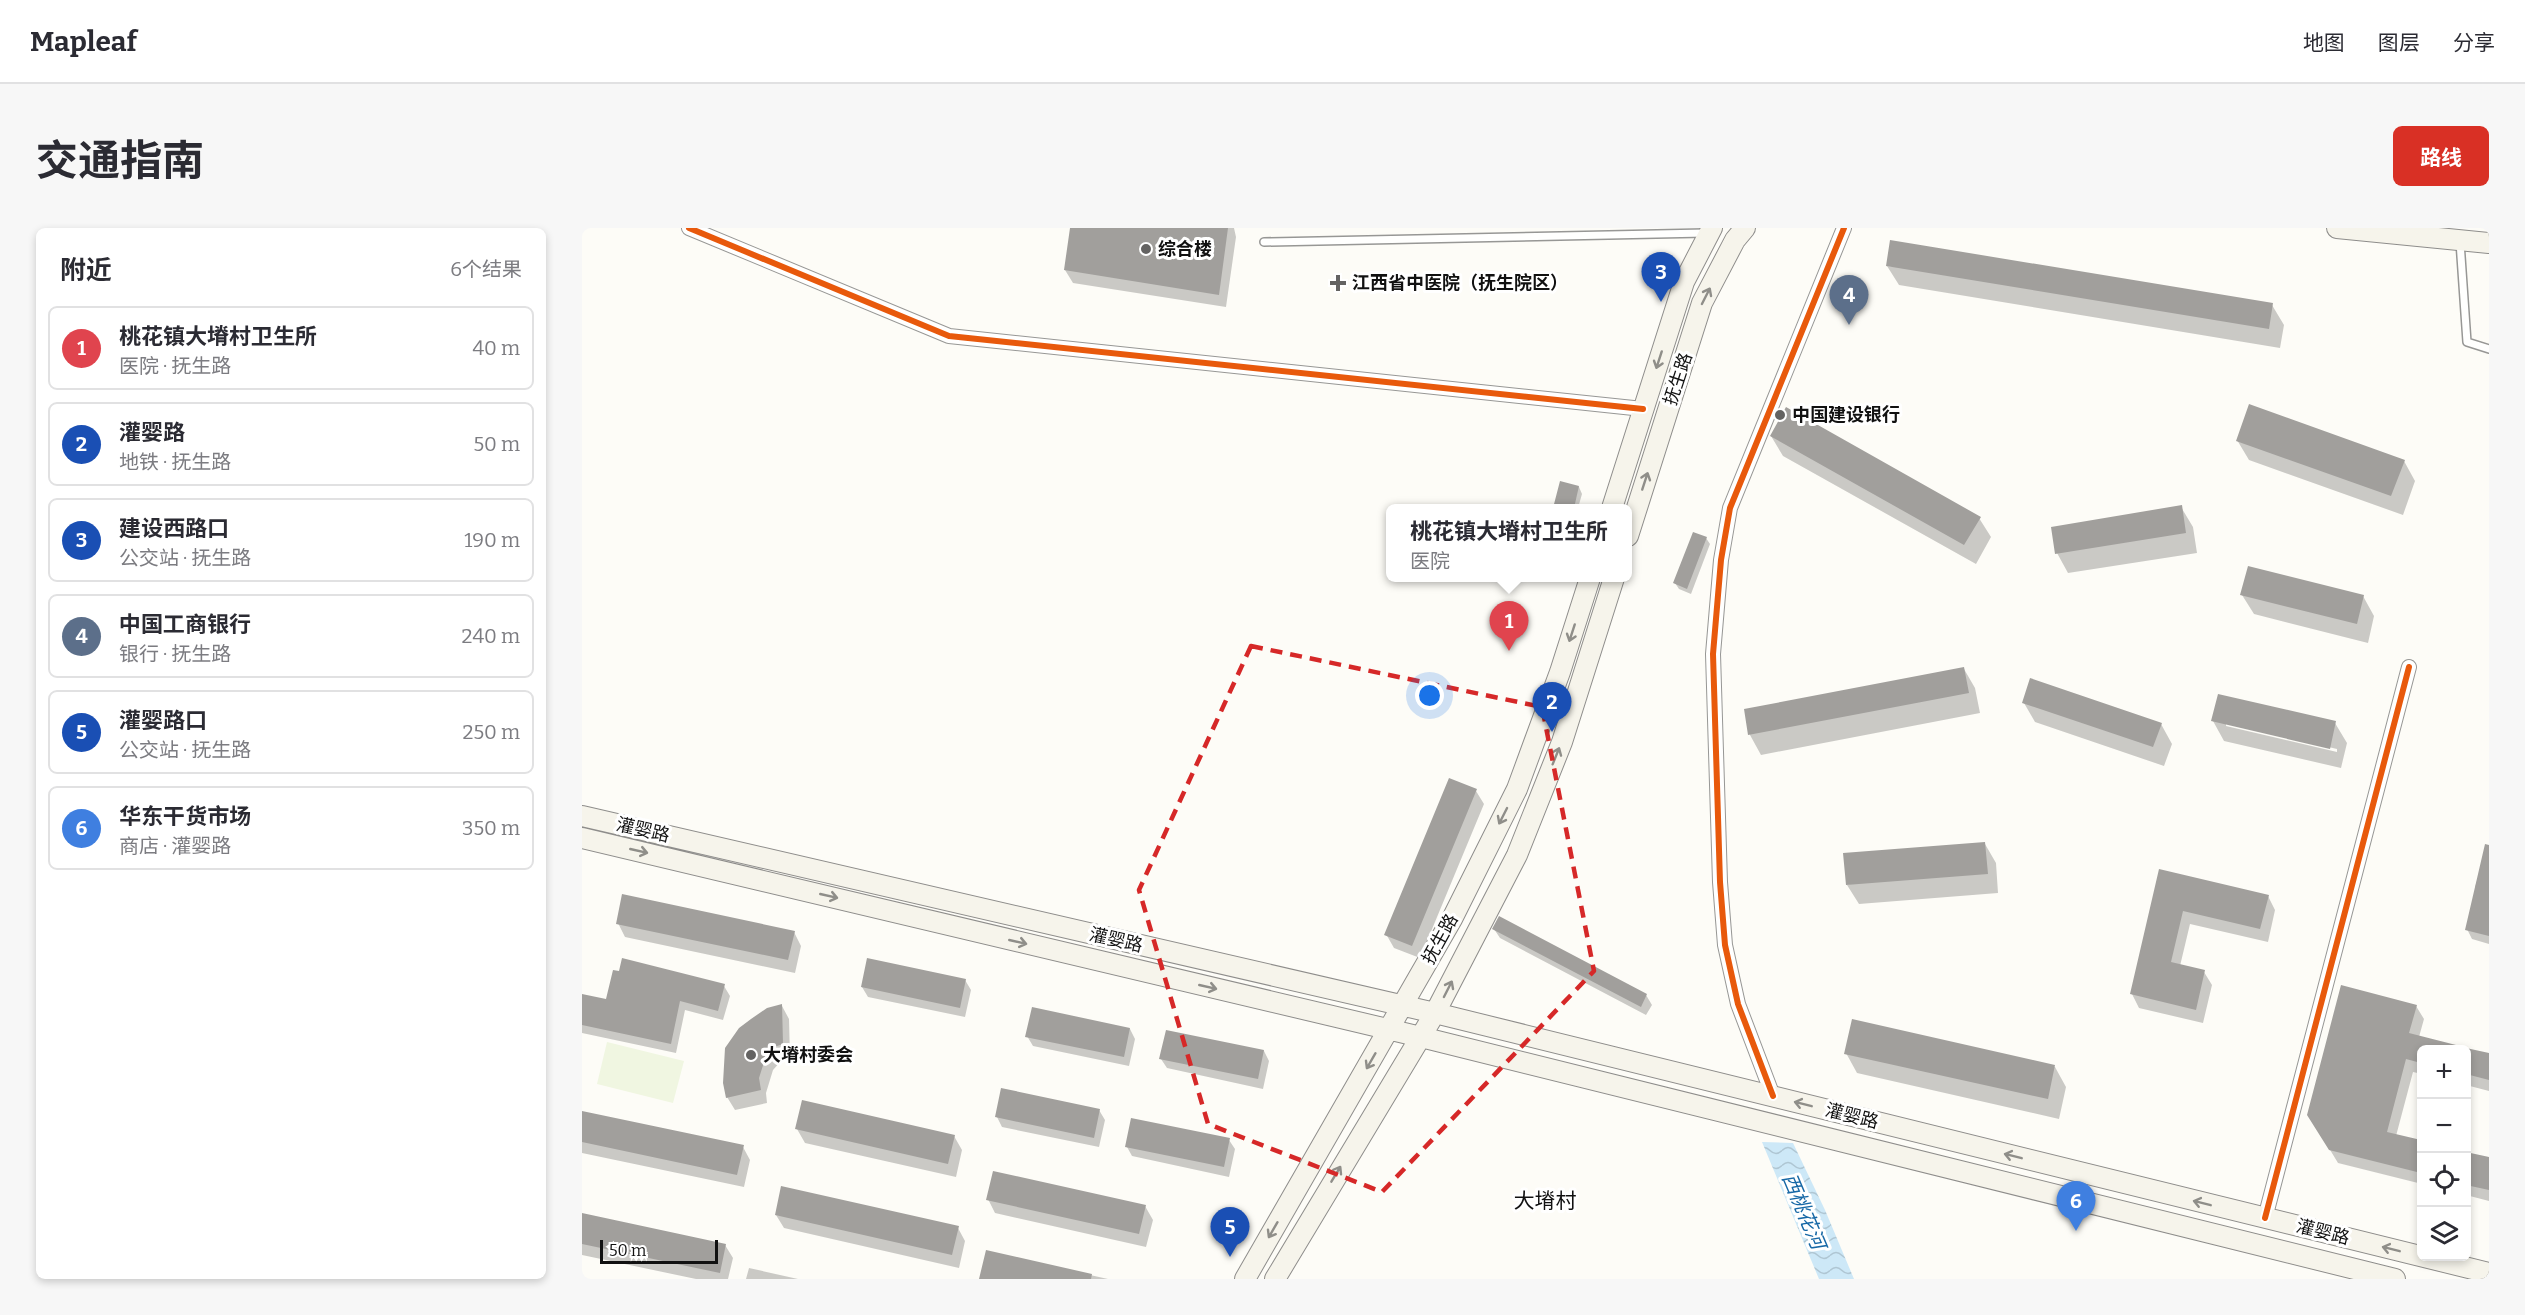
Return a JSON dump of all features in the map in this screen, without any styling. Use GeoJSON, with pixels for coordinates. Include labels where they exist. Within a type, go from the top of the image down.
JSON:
{"type":"FeatureCollection","features":[{"type":"Feature","properties":{"kind":"main road","name":"抚生路"},"geometry":{"type":"LineString","coordinates":[[1632,523],[1702,303],[1735,240],[1744,228]]}},
{"type":"Feature","properties":{"kind":"main road"},"geometry":{"type":"LineString","coordinates":[[2337,228],[2489,243]]}},
{"type":"Feature","properties":{"kind":"main road"},"geometry":{"type":"LineString","coordinates":[[2432,228],[2489,234]]}},
{"type":"Feature","properties":{"kind":"main road","name":"抚生路"},"geometry":{"type":"LineString","coordinates":[[1613,504],[1684,282],[1711,230]]}},
{"type":"Feature","properties":{"kind":"main road","name":"抚生路"},"geometry":{"type":"LineString","coordinates":[[1245,1279],[1452,919],[1517,789],[1560,672],[1589,582]]}},
{"type":"Feature","properties":{"kind":"main road","name":"抚生路"},"geometry":{"type":"LineString","coordinates":[[1275,1279],[1435,1013],[1517,855],[1562,742],[1613,582]]}},
{"type":"Feature","properties":{"kind":"main road","name":"灌婴路"},"geometry":{"type":"LineString","coordinates":[[582,816],[1435,1013],[2489,1273]]}},
{"type":"Feature","properties":{"kind":"main road","name":"灌婴路"},"geometry":{"type":"LineString","coordinates":[[582,838],[1421,1037],[2395,1279]]}},
{"type":"Feature","properties":{"kind":"street"},"geometry":{"type":"LineString","coordinates":[[689,228],[949,336],[1643,410]]}},
{"type":"Feature","properties":{"kind":"street"},"geometry":{"type":"LineString","coordinates":[[1773,1096],[1738,1004],[1725,945],[1720,882],[1713,654],[1721,560],[1730,508],[1844,228]]}},
{"type":"Feature","properties":{"kind":"street"},"geometry":{"type":"LineString","coordinates":[[2265,1218],[2409,667]]}},
{"type":"Feature","properties":{"kind":"lane"},"geometry":{"type":"LineString","coordinates":[[1264,242],[1711,230]]}},
{"type":"Feature","properties":{"kind":"lane"},"geometry":{"type":"LineString","coordinates":[[2460,240],[2467,342],[2489,349]]}},
{"type":"Feature","properties":{"kind":"highlighted area"},"geometry":{"type":"Polygon","coordinates":[[[1251,646],[1542,707],[1594,971],[1382,1192],[1208,1124],[1139,890],[1251,646]]]}},
{"type":"Feature","properties":{"kind":"green space"},"geometry":{"type":"Polygon","coordinates":[[[607,1042],[684,1061],[673,1103],[597,1084],[607,1042]]]}},
{"type":"Feature","properties":{"kind":"water","name":"西桃花河"},"geometry":{"type":"Polygon","coordinates":[[[1762,1142],[1793,1143],[1854,1279],[1819,1279],[1762,1142]]]}},
{"type":"Feature","properties":{"kind":"building","name":"综合楼"},"geometry":{"type":"Polygon","coordinates":[[[1070,228],[1228,228],[1219,295],[1064,270],[1070,228]]]}},
{"type":"Feature","properties":{"kind":"building"},"geometry":{"type":"Polygon","coordinates":[[[1890,240],[2273,303],[2269,329],[1886,266],[1890,240]]]}},
{"type":"Feature","properties":{"kind":"building"},"geometry":{"type":"Polygon","coordinates":[[[2249,404],[2405,460],[2391,496],[2236,441],[2249,404]]]}},
{"type":"Feature","properties":{"kind":"building"},"geometry":{"type":"Polygon","coordinates":[[[1786,407],[1981,517],[1964,545],[1770,436],[1786,407]]]}},
{"type":"Feature","properties":{"kind":"building"},"geometry":{"type":"Polygon","coordinates":[[[1560,481],[1579,486],[1575,504],[1554,504],[1560,481]]]}},
{"type":"Feature","properties":{"kind":"building"},"geometry":{"type":"Polygon","coordinates":[[[2182,505],[2186,533],[2055,554],[2051,527],[2182,505]]]}},
{"type":"Feature","properties":{"kind":"building"},"geometry":{"type":"Polygon","coordinates":[[[1693,532],[1707,537],[1687,589],[1673,583],[1693,532]]]}},
{"type":"Feature","properties":{"kind":"building"},"geometry":{"type":"Polygon","coordinates":[[[2248,566],[2364,595],[2357,624],[2240,595],[2248,566]]]}},
{"type":"Feature","properties":{"kind":"building"},"geometry":{"type":"Polygon","coordinates":[[[1964,667],[1969,693],[1748,735],[1744,709],[1964,667]]]}},
{"type":"Feature","properties":{"kind":"building"},"geometry":{"type":"Polygon","coordinates":[[[2030,678],[2162,723],[2153,747],[2022,703],[2030,678]]]}},
{"type":"Feature","properties":{"kind":"building"},"geometry":{"type":"Polygon","coordinates":[[[2218,694],[2336,721],[2330,749],[2211,721],[2218,694]]]}},
{"type":"Feature","properties":{"kind":"building"},"geometry":{"type":"Polygon","coordinates":[[[1449,778],[1477,789],[1412,946],[1384,935],[1449,778]]]}},
{"type":"Feature","properties":{"kind":"building"},"geometry":{"type":"Polygon","coordinates":[[[1985,842],[1988,874],[1846,885],[1843,853],[1985,842]]]}},
{"type":"Feature","properties":{"kind":"building"},"geometry":{"type":"Polygon","coordinates":[[[2485,844],[2489,845],[2489,936],[2465,930],[2485,844]]]}},
{"type":"Feature","properties":{"kind":"building"},"geometry":{"type":"Polygon","coordinates":[[[2159,869],[2269,895],[2260,929],[2183,911],[2171,962],[2205,970],[2196,1010],[2130,994],[2159,869]]]}},
{"type":"Feature","properties":{"kind":"building"},"geometry":{"type":"Polygon","coordinates":[[[622,894],[795,931],[788,960],[616,924],[622,894]]]}},
{"type":"Feature","properties":{"kind":"building"},"geometry":{"type":"Polygon","coordinates":[[[1499,916],[1647,994],[1641,1007],[1492,929],[1499,916]]]}},
{"type":"Feature","properties":{"kind":"building"},"geometry":{"type":"Polygon","coordinates":[[[622,958],[725,984],[718,1011],[680,1001],[671,1044],[582,1025],[582,994],[606,999],[613,970],[619,971],[622,958]]]}},
{"type":"Feature","properties":{"kind":"building"},"geometry":{"type":"Polygon","coordinates":[[[867,958],[966,979],[960,1008],[861,987],[867,958]]]}},
{"type":"Feature","properties":{"kind":"building"},"geometry":{"type":"Polygon","coordinates":[[[2341,985],[2417,1005],[2409,1033],[2456,1045],[2417,1045],[2417,1062],[2406,1059],[2387,1132],[2417,1139],[2417,1172],[2329,1150],[2307,1115],[2341,985]]]}},
{"type":"Feature","properties":{"kind":"building"},"geometry":{"type":"Polygon","coordinates":[[[782,1004],[783,1044],[774,1047],[766,1056],[759,1078],[761,1090],[726,1098],[723,1083],[725,1048],[739,1028],[767,1008],[782,1004]]]}},
{"type":"Feature","properties":{"kind":"building"},"geometry":{"type":"Polygon","coordinates":[[[1032,1007],[1130,1028],[1124,1057],[1025,1037],[1032,1007]]]}},
{"type":"Feature","properties":{"kind":"building"},"geometry":{"type":"Polygon","coordinates":[[[1852,1019],[2055,1065],[2048,1099],[1844,1054],[1852,1019]]]}},
{"type":"Feature","properties":{"kind":"building"},"geometry":{"type":"Polygon","coordinates":[[[1166,1030],[1264,1050],[1258,1079],[1159,1059],[1166,1030]]]}},
{"type":"Feature","properties":{"kind":"building"},"geometry":{"type":"Polygon","coordinates":[[[2471,1049],[2489,1053],[2489,1080],[2471,1075],[2471,1049]]]}},
{"type":"Feature","properties":{"kind":"building"},"geometry":{"type":"Polygon","coordinates":[[[1001,1088],[1100,1109],[1094,1138],[995,1117],[1001,1088]]]}},
{"type":"Feature","properties":{"kind":"building"},"geometry":{"type":"Polygon","coordinates":[[[802,1100],[955,1135],[948,1164],[795,1129],[802,1100]]]}},
{"type":"Feature","properties":{"kind":"building"},"geometry":{"type":"Polygon","coordinates":[[[582,1111],[744,1145],[737,1175],[582,1142],[582,1111]]]}},
{"type":"Feature","properties":{"kind":"building"},"geometry":{"type":"Polygon","coordinates":[[[1131,1118],[1230,1138],[1224,1167],[1125,1147],[1131,1118]]]}},
{"type":"Feature","properties":{"kind":"building"},"geometry":{"type":"Polygon","coordinates":[[[2471,1153],[2489,1157],[2489,1190],[2471,1186],[2471,1153]]]}},
{"type":"Feature","properties":{"kind":"building"},"geometry":{"type":"Polygon","coordinates":[[[993,1171],[1146,1205],[1139,1234],[986,1200],[993,1171]]]}},
{"type":"Feature","properties":{"kind":"building"},"geometry":{"type":"Polygon","coordinates":[[[781,1186],[959,1226],[952,1255],[775,1215],[781,1186]]]}},
{"type":"Feature","properties":{"kind":"building"},"geometry":{"type":"Polygon","coordinates":[[[582,1213],[726,1244],[720,1273],[582,1244],[582,1213]]]}},
{"type":"Feature","properties":{"kind":"building"},"geometry":{"type":"Polygon","coordinates":[[[986,1250],[1092,1274],[1091,1279],[979,1279],[986,1250]]]}},
{"type":"Feature","properties":{"kind":"cycle path"},"geometry":{"type":"LineString","coordinates":[[689,228],[949,336],[1643,409]]}},
{"type":"Feature","properties":{"kind":"cycle path"},"geometry":{"type":"LineString","coordinates":[[1773,1096],[1738,1004],[1725,945],[1720,882],[1713,654],[1721,560],[1730,508],[1844,228]]}},
{"type":"Feature","properties":{"kind":"cycle path"},"geometry":{"type":"LineString","coordinates":[[2265,1218],[2409,667]]}},
{"type":"Feature","properties":{"kind":"place","name":"综合楼"},"geometry":{"type":"Point","coordinates":[1146,249]}},
{"type":"Feature","properties":{"kind":"place","name":"江西省中医院（抚生院区）"},"geometry":{"type":"Point","coordinates":[1338,283]}},
{"type":"Feature","properties":{"kind":"place","name":"建设西路口"},"geometry":{"type":"Point","coordinates":[1661,302]}},
{"type":"Feature","properties":{"kind":"place","name":"中国工商银行"},"geometry":{"type":"Point","coordinates":[1849,325]}},
{"type":"Feature","properties":{"kind":"place","name":"中国建设银行"},"geometry":{"type":"Point","coordinates":[1780,415]}},
{"type":"Feature","properties":{"kind":"place","name":"桃花镇大塉村卫生所"},"geometry":{"type":"Point","coordinates":[1509,651]}},
{"type":"Feature","properties":{"kind":"place","name":"灌婴路"},"geometry":{"type":"Point","coordinates":[1552,732]}},
{"type":"Feature","properties":{"kind":"place","name":"大塉村委会"},"geometry":{"type":"Point","coordinates":[751,1055]}},
{"type":"Feature","properties":{"kind":"place","name":"华东干货市场"},"geometry":{"type":"Point","coordinates":[2076,1231]}},
{"type":"Feature","properties":{"kind":"place","name":"灌婴路口"},"geometry":{"type":"Point","coordinates":[1230,1257]}},
{"type":"Feature","properties":{"kind":"district","name":"大塉村"},"geometry":{"type":"Point","coordinates":[1545,1201]}}]}
